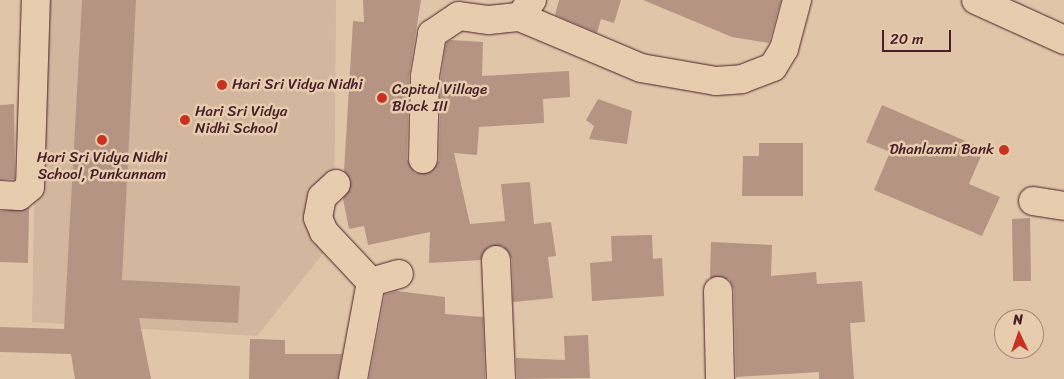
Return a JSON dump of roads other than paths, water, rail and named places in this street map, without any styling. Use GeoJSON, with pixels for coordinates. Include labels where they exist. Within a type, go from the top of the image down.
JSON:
{"type":"FeatureCollection","features":[{"type":"Feature","properties":{"kind":"street"},"geometry":{"type":"LineString","coordinates":[[0,196],[18,196],[30,187],[36,0]]}},
{"type":"Feature","properties":{"kind":"street"},"geometry":{"type":"LineString","coordinates":[[423,159],[425,76],[432,34],[459,16],[489,20],[526,8],[642,68],[716,81],[742,78],[772,67],[784,49],[797,0]]}},
{"type":"Feature","properties":{"kind":"street"},"geometry":{"type":"LineString","coordinates":[[976,0],[1064,40]]}},
{"type":"Feature","properties":{"kind":"street"},"geometry":{"type":"LineString","coordinates":[[336,184],[322,197],[318,218],[324,232],[371,282]]}},
{"type":"Feature","properties":{"kind":"street"},"geometry":{"type":"LineString","coordinates":[[1033,201],[1064,206]]}},
{"type":"Feature","properties":{"kind":"street"},"geometry":{"type":"LineString","coordinates":[[496,260],[501,379]]}},
{"type":"Feature","properties":{"kind":"street"},"geometry":{"type":"LineString","coordinates":[[371,282],[399,274]]}},
{"type":"Feature","properties":{"kind":"street"},"geometry":{"type":"LineString","coordinates":[[353,379],[371,282]]}},
{"type":"Feature","properties":{"kind":"street"},"geometry":{"type":"LineString","coordinates":[[718,291],[720,379]]}},
{"type":"Feature","properties":{"kind":"place","name":"Hari Sri Vidya Nidhi"},"geometry":{"type":"Point","coordinates":[222,85]}},
{"type":"Feature","properties":{"kind":"place","name":"Capital Village Block III"},"geometry":{"type":"Point","coordinates":[382,98]}},
{"type":"Feature","properties":{"kind":"place","name":"Hari Sri Vidya Nidhi School"},"geometry":{"type":"Point","coordinates":[185,120]}},
{"type":"Feature","properties":{"kind":"place","name":"Hari Sri Vidya Nidhi School, Punkunnam"},"geometry":{"type":"Point","coordinates":[102,140]}},
{"type":"Feature","properties":{"kind":"place","name":"Dhanlaxmi Bank"},"geometry":{"type":"Point","coordinates":[1004,150]}}]}
